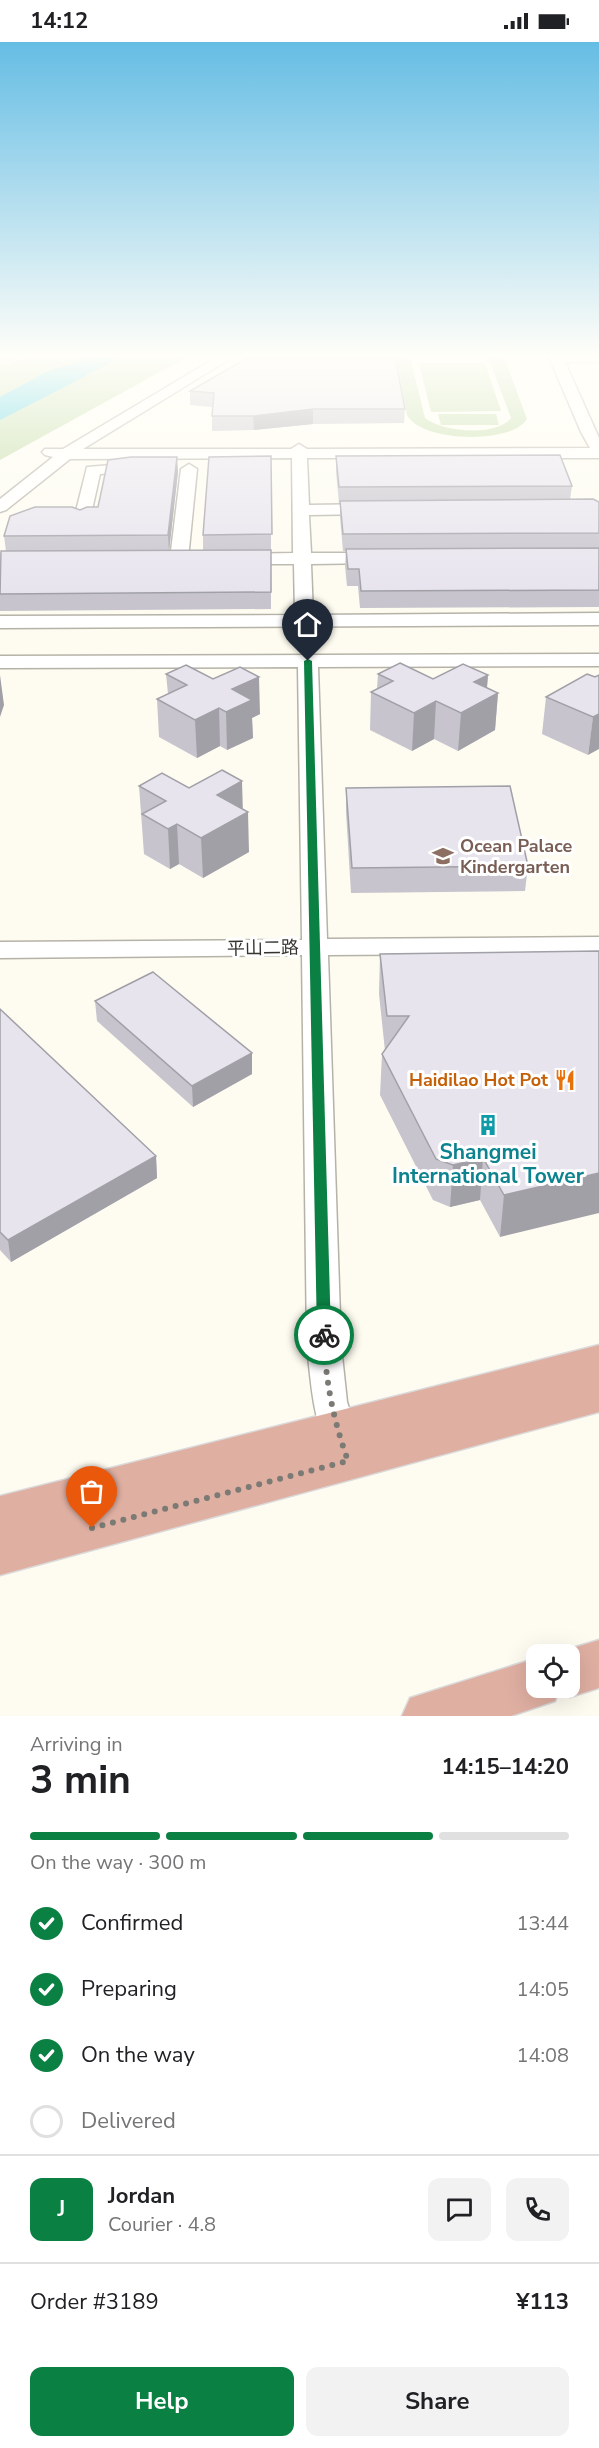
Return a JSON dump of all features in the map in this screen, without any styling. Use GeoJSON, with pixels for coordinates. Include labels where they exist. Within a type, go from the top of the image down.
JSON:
{"type":"FeatureCollection","features":[{"type":"Feature","properties":{"kind":"main road"},"geometry":{"type":"LineString","coordinates":[[0,1553],[343,1446],[599,1362]]}},
{"type":"Feature","properties":{"kind":"main road"},"geometry":{"type":"LineString","coordinates":[[0,1517],[599,1394]]}},
{"type":"Feature","properties":{"kind":"main road"},"geometry":{"type":"LineString","coordinates":[[580,1669],[599,1664]]}},
{"type":"Feature","properties":{"kind":"main road"},"geometry":{"type":"LineString","coordinates":[[428,1716],[526,1686]]}},
{"type":"Feature","properties":{"kind":"street"},"geometry":{"type":"LineString","coordinates":[[0,507],[62,452],[88,435]]}},
{"type":"Feature","properties":{"kind":"street"},"geometry":{"type":"LineString","coordinates":[[0,488],[93,435]]}},
{"type":"Feature","properties":{"kind":"street"},"geometry":{"type":"LineString","coordinates":[[110,435],[116,441],[133,447],[155,450]]}},
{"type":"Feature","properties":{"kind":"street"},"geometry":{"type":"LineString","coordinates":[[62,452],[299,457],[598,450],[591,435]]}},
{"type":"Feature","properties":{"kind":"street"},"geometry":{"type":"LineString","coordinates":[[62,452],[155,450],[299,457]]}},
{"type":"Feature","properties":{"kind":"street"},"geometry":{"type":"LineString","coordinates":[[82,519],[93,470],[189,469],[299,457]]}},
{"type":"Feature","properties":{"kind":"street"},"geometry":{"type":"LineString","coordinates":[[299,457],[304,620]]}},
{"type":"Feature","properties":{"kind":"street"},"geometry":{"type":"LineString","coordinates":[[179,559],[189,469]]}},
{"type":"Feature","properties":{"kind":"street"},"geometry":{"type":"LineString","coordinates":[[301,510],[395,509]]}},
{"type":"Feature","properties":{"kind":"street"},"geometry":{"type":"LineString","coordinates":[[224,559],[397,558]]}},
{"type":"Feature","properties":{"kind":"street"},"geometry":{"type":"LineString","coordinates":[[156,559],[201,559]]}},
{"type":"Feature","properties":{"kind":"street"},"geometry":{"type":"LineString","coordinates":[[0,622],[599,619]]}},
{"type":"Feature","properties":{"kind":"street"},"geometry":{"type":"LineString","coordinates":[[0,662],[599,660]]}},
{"type":"Feature","properties":{"kind":"street"},"geometry":{"type":"LineString","coordinates":[[308,661],[324,1346],[326,1374],[343,1446]]}},
{"type":"Feature","properties":{"kind":"street","name":"平山二路"},"geometry":{"type":"LineString","coordinates":[[0,950],[599,945]]}},
{"type":"Feature","properties":{"kind":"green space"},"geometry":{"type":"Polygon","coordinates":[[[0,435],[45,435],[0,460],[0,435]]]}},
{"type":"Feature","properties":{"kind":"green space"},"geometry":{"type":"Polygon","coordinates":[[[448,435],[491,435],[486,436],[448,435]]]}},
{"type":"Feature","properties":{"kind":"building"},"geometry":{"type":"Polygon","coordinates":[[[560,455],[572,486],[339,487],[336,456],[560,455]]]}},
{"type":"Feature","properties":{"kind":"building"},"geometry":{"type":"Polygon","coordinates":[[[271,456],[272,534],[203,535],[209,457],[271,456]]]}},
{"type":"Feature","properties":{"kind":"building"},"geometry":{"type":"Polygon","coordinates":[[[131,457],[177,457],[168,535],[4,536],[10,516],[35,507],[72,507],[80,510],[87,507],[98,507],[108,460],[131,457]]]}},
{"type":"Feature","properties":{"kind":"building"},"geometry":{"type":"Polygon","coordinates":[[[593,499],[599,502],[599,533],[343,534],[340,501],[593,499]]]}},
{"type":"Feature","properties":{"kind":"building"},"geometry":{"type":"Polygon","coordinates":[[[599,548],[599,590],[361,591],[359,569],[348,569],[346,549],[599,548]]]}},
{"type":"Feature","properties":{"kind":"building"},"geometry":{"type":"Polygon","coordinates":[[[271,550],[271,592],[0,594],[1,551],[271,550]]]}},
{"type":"Feature","properties":{"kind":"building"},"geometry":{"type":"Polygon","coordinates":[[[400,663],[433,679],[463,664],[488,675],[474,682],[498,693],[461,713],[436,701],[414,713],[371,692],[393,681],[378,674],[400,663]]]}},
{"type":"Feature","properties":{"kind":"building"},"geometry":{"type":"Polygon","coordinates":[[[186,665],[213,679],[240,667],[259,677],[232,689],[252,700],[226,712],[219,708],[195,720],[157,699],[187,685],[166,674],[186,665]]]}},
{"type":"Feature","properties":{"kind":"building"},"geometry":{"type":"Polygon","coordinates":[[[587,674],[595,677],[599,675],[599,714],[593,717],[546,697],[587,674]]]}},
{"type":"Feature","properties":{"kind":"building"},"geometry":{"type":"Polygon","coordinates":[[[222,770],[242,781],[217,795],[248,812],[201,838],[177,824],[168,829],[142,814],[166,801],[139,786],[162,773],[189,788],[222,770]]]}},
{"type":"Feature","properties":{"kind":"building"},"geometry":{"type":"Polygon","coordinates":[[[510,786],[528,866],[352,868],[346,788],[510,786]]]}},
{"type":"Feature","properties":{"kind":"building"},"geometry":{"type":"Polygon","coordinates":[[[599,951],[599,1173],[504,1195],[483,1158],[453,1165],[436,1159],[382,1054],[409,1016],[387,1016],[380,954],[599,951]]]}},
{"type":"Feature","properties":{"kind":"building"},"geometry":{"type":"Polygon","coordinates":[[[153,972],[252,1053],[192,1086],[95,1001],[153,972]]]}},
{"type":"Feature","properties":{"kind":"building"},"geometry":{"type":"Polygon","coordinates":[[[0,1009],[156,1156],[8,1240],[0,1232],[0,1009]]]}},
{"type":"Feature","properties":{"kind":"way so far"},"geometry":{"type":"LineString","coordinates":[[92,1528],[348,1461],[330,1402],[324,1335]]}},
{"type":"Feature","properties":{"kind":"place","name":"Ocean Palace Kindergarten"},"geometry":{"type":"Point","coordinates":[443,856]}},
{"type":"Feature","properties":{"kind":"place","name":"Haidilao Hot Pot"},"geometry":{"type":"Point","coordinates":[565,1080]}},
{"type":"Feature","properties":{"kind":"place","name":"Shangmei International Tower"},"geometry":{"type":"Point","coordinates":[488,1125]}},
{"type":"Feature","properties":{"kind":"route"},"geometry":{"type":"LineString","coordinates":[[308,661],[324,1335]]}}]}
